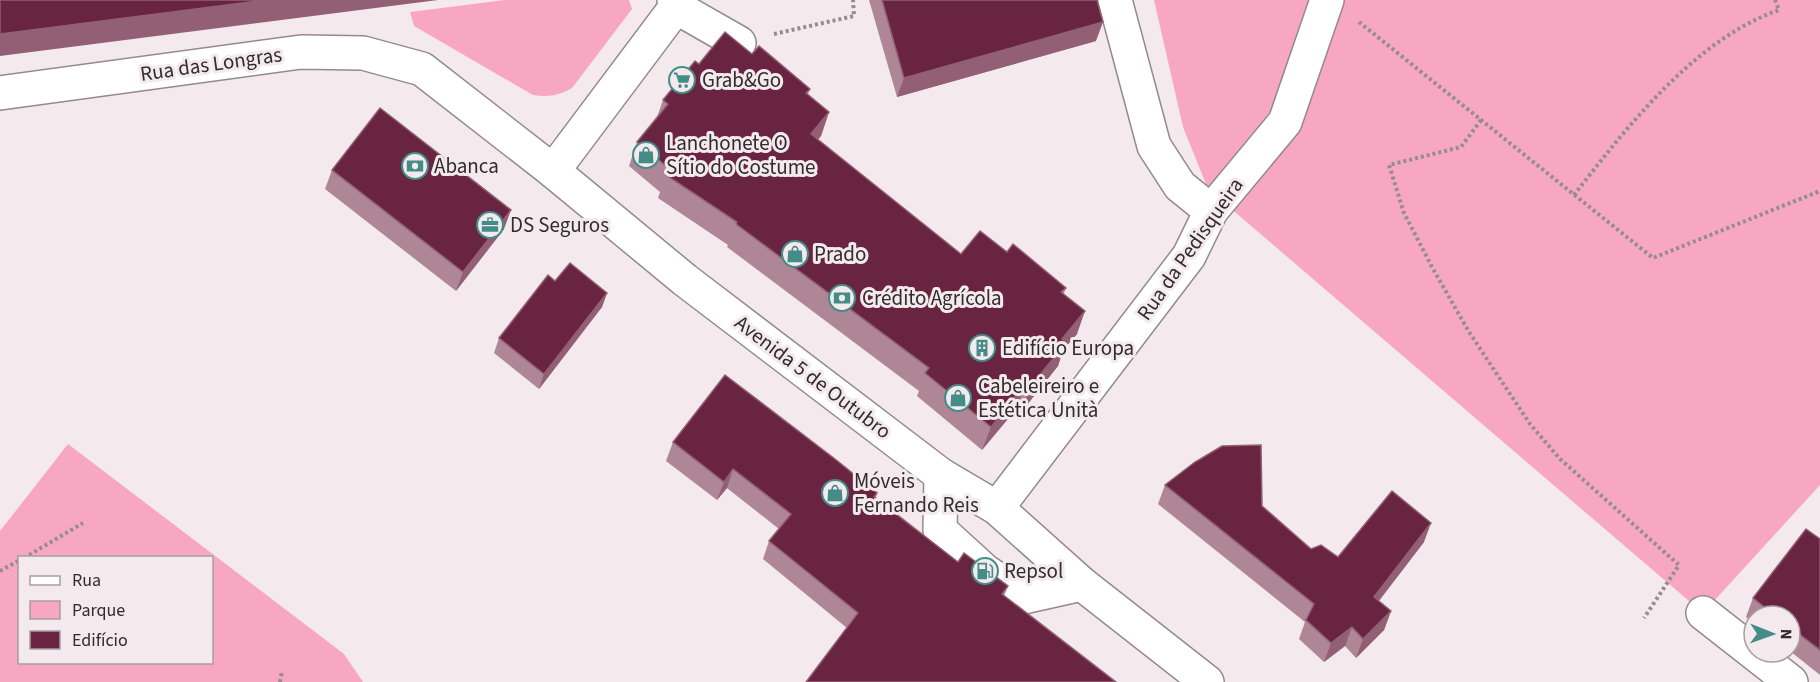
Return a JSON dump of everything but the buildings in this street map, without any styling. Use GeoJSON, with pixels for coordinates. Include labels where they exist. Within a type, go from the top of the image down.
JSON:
{"type":"FeatureCollection","features":[{"type":"Feature","properties":{"kind":"street"},"geometry":{"type":"LineString","coordinates":[[1115,0],[1154,146],[1180,186],[1212,212]]}},
{"type":"Feature","properties":{"kind":"street"},"geometry":{"type":"LineString","coordinates":[[553,171],[675,3],[739,43]]}},
{"type":"Feature","properties":{"kind":"street","name":"Rua da Pedisqueira"},"geometry":{"type":"LineString","coordinates":[[997,508],[1189,256],[1212,212],[1285,122],[1338,8]]}},
{"type":"Feature","properties":{"kind":"street","name":"Rua das Longras"},"geometry":{"type":"LineString","coordinates":[[0,93],[301,52],[363,53],[422,69]]}},
{"type":"Feature","properties":{"kind":"street","name":"Avenida 5 de Outubro"},"geometry":{"type":"LineString","coordinates":[[422,69],[553,171],[685,280],[941,475],[997,508],[1082,584],[1207,682]]}},
{"type":"Feature","properties":{"kind":"street"},"geometry":{"type":"LineString","coordinates":[[941,475],[940,530],[985,571],[1024,597],[1082,584]]}},
{"type":"Feature","properties":{"kind":"street"},"geometry":{"type":"LineString","coordinates":[[1703,613],[1791,682]]}},
{"type":"Feature","properties":{"kind":"path"},"geometry":{"type":"LineString","coordinates":[[739,43],[854,16],[853,0]]}},
{"type":"Feature","properties":{"kind":"path"},"geometry":{"type":"LineString","coordinates":[[1574,195],[1622,133],[1666,88],[1726,37],[1756,18],[1779,10],[1775,0]]}},
{"type":"Feature","properties":{"kind":"path"},"geometry":{"type":"LineString","coordinates":[[1338,8],[1653,258],[1820,191]]}},
{"type":"Feature","properties":{"kind":"path"},"geometry":{"type":"LineString","coordinates":[[1481,120],[1461,147],[1389,165],[1404,213],[1469,332],[1530,424],[1560,459],[1679,565],[1644,618]]}},
{"type":"Feature","properties":{"kind":"path"},"geometry":{"type":"LineString","coordinates":[[27,556],[83,523]]}},
{"type":"Feature","properties":{"kind":"path"},"geometry":{"type":"LineString","coordinates":[[0,571],[18,561]]}},
{"type":"Feature","properties":{"kind":"path"},"geometry":{"type":"LineString","coordinates":[[280,682],[282,671]]}},
{"type":"Feature","properties":{"kind":"green space"},"geometry":{"type":"Polygon","coordinates":[[[505,0],[629,0],[632,9],[572,88],[543,96],[533,95],[414,26],[410,12],[505,0]]]}},
{"type":"Feature","properties":{"kind":"green space"},"geometry":{"type":"Polygon","coordinates":[[[1154,0],[1820,0],[1820,485],[1703,613],[1208,189],[1183,127],[1154,0]]]}},
{"type":"Feature","properties":{"kind":"green space"},"geometry":{"type":"Polygon","coordinates":[[[68,444],[344,654],[363,682],[0,682],[0,531],[68,444]]]}},
{"type":"Feature","properties":{"kind":"place","name":"Grab&Go"},"geometry":{"type":"Point","coordinates":[682,80]}},
{"type":"Feature","properties":{"kind":"place","name":"Lanchonete O Sítio do Costume"},"geometry":{"type":"Point","coordinates":[646,155]}},
{"type":"Feature","properties":{"kind":"place","name":"Abanca"},"geometry":{"type":"Point","coordinates":[415,166]}},
{"type":"Feature","properties":{"kind":"place","name":"DS Seguros"},"geometry":{"type":"Point","coordinates":[490,225]}},
{"type":"Feature","properties":{"kind":"place","name":"Prado"},"geometry":{"type":"Point","coordinates":[795,254]}},
{"type":"Feature","properties":{"kind":"place","name":"Crédito Agrícola"},"geometry":{"type":"Point","coordinates":[842,298]}},
{"type":"Feature","properties":{"kind":"place","name":"Edifício Europa"},"geometry":{"type":"Point","coordinates":[982,348]}},
{"type":"Feature","properties":{"kind":"place","name":"Cabeleireiro e Estética Unità"},"geometry":{"type":"Point","coordinates":[958,398]}},
{"type":"Feature","properties":{"kind":"place","name":"Móveis Fernando Reis"},"geometry":{"type":"Point","coordinates":[835,493]}},
{"type":"Feature","properties":{"kind":"place","name":"Repsol"},"geometry":{"type":"Point","coordinates":[985,571]}}]}
